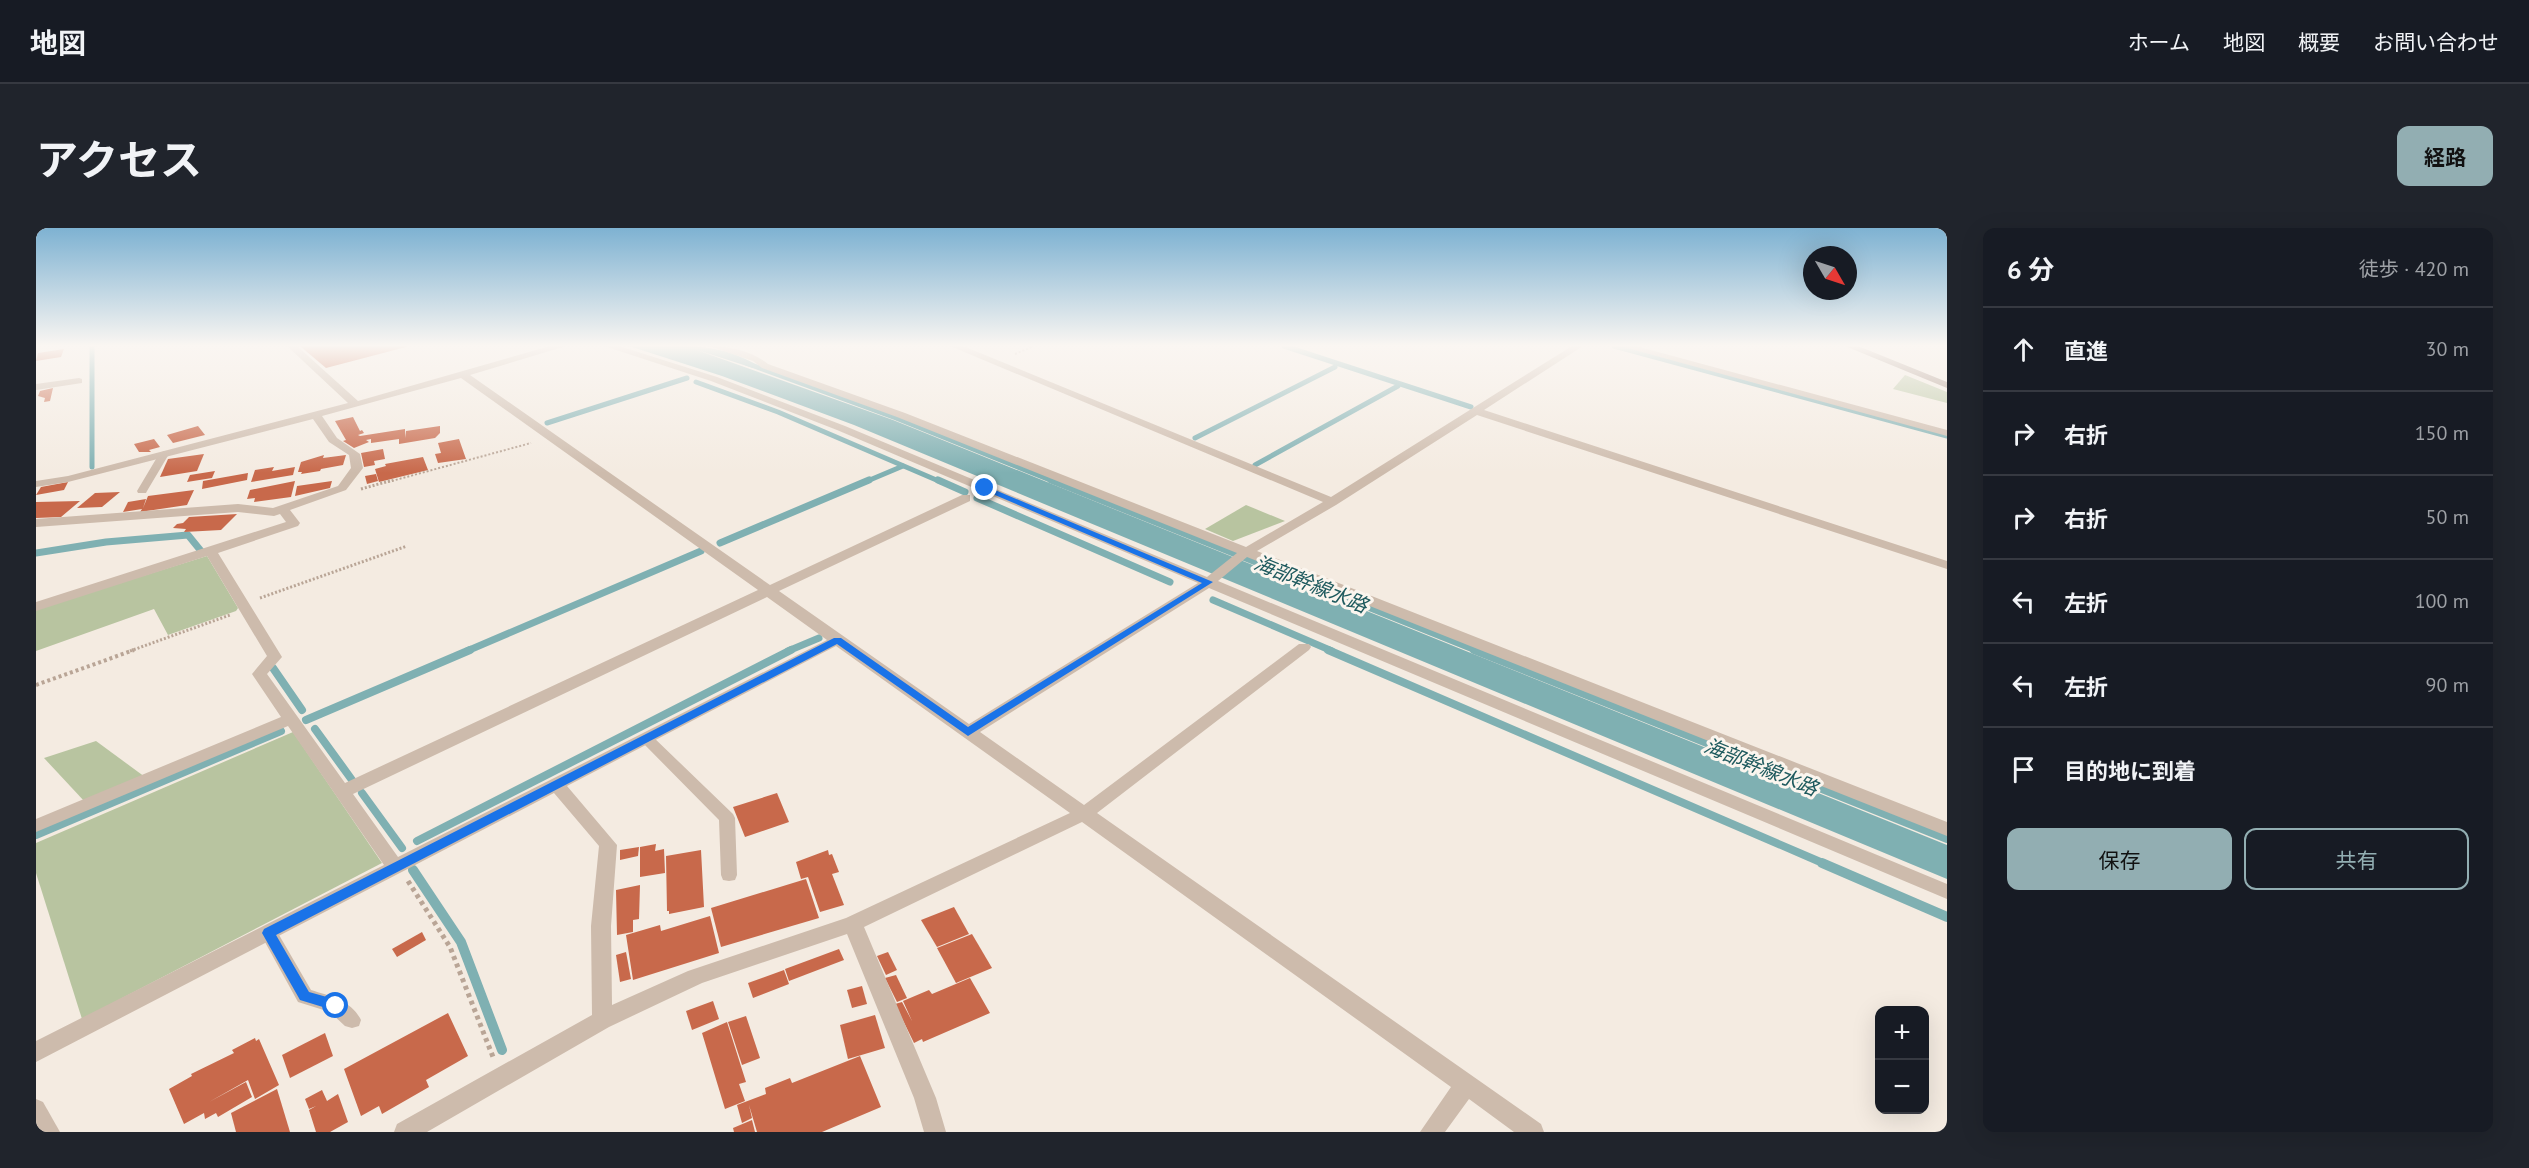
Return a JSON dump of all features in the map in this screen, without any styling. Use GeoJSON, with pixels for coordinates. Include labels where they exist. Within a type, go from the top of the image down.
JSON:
{"type":"FeatureCollection","features":[{"type":"Feature","properties":{"kind":"street"},"geometry":{"type":"LineString","coordinates":[[340,388],[352,399],[354,405]]}},
{"type":"Feature","properties":{"kind":"street"},"geometry":{"type":"LineString","coordinates":[[36,484],[164,454],[416,388]]}},
{"type":"Feature","properties":{"kind":"street"},"geometry":{"type":"LineString","coordinates":[[483,388],[1533,1132]]}},
{"type":"Feature","properties":{"kind":"street"},"geometry":{"type":"LineString","coordinates":[[738,388],[841,428],[1947,892]]}},
{"type":"Feature","properties":{"kind":"street"},"geometry":{"type":"LineString","coordinates":[[827,388],[901,415],[1947,830]]}},
{"type":"Feature","properties":{"kind":"street"},"geometry":{"type":"LineString","coordinates":[[1056,388],[1332,502]]}},
{"type":"Feature","properties":{"kind":"street"},"geometry":{"type":"LineString","coordinates":[[968,732],[1209,582],[1247,552],[1332,502],[1512,388]]}},
{"type":"Feature","properties":{"kind":"street"},"geometry":{"type":"LineString","coordinates":[[1781,388],[1947,433]]}},
{"type":"Feature","properties":{"kind":"street"},"geometry":{"type":"LineString","coordinates":[[1476,411],[1947,565]]}},
{"type":"Feature","properties":{"kind":"street"},"geometry":{"type":"LineString","coordinates":[[36,523],[238,508],[274,512],[342,489],[357,468],[354,454],[333,440],[316,415]]}},
{"type":"Feature","properties":{"kind":"street"},"geometry":{"type":"LineString","coordinates":[[342,792],[966,498]]}},
{"type":"Feature","properties":{"kind":"street"},"geometry":{"type":"LineString","coordinates":[[36,607],[294,523],[283,510]]}},
{"type":"Feature","properties":{"kind":"street"},"geometry":{"type":"LineString","coordinates":[[211,551],[275,657],[259,674],[397,867]]}},
{"type":"Feature","properties":{"kind":"street"},"geometry":{"type":"LineString","coordinates":[[36,1052],[837,640]]}},
{"type":"Feature","properties":{"kind":"street"},"geometry":{"type":"LineString","coordinates":[[405,1132],[602,1020],[695,977],[853,924],[1084,814],[1304,647]]}},
{"type":"Feature","properties":{"kind":"street"},"geometry":{"type":"LineString","coordinates":[[36,826],[290,718]]}},
{"type":"Feature","properties":{"kind":"street"},"geometry":{"type":"LineString","coordinates":[[556,784],[608,845],[601,926],[602,1020]]}},
{"type":"Feature","properties":{"kind":"street"},"geometry":{"type":"LineString","coordinates":[[853,924],[925,1098],[935,1132]]}},
{"type":"Feature","properties":{"kind":"street"},"geometry":{"type":"LineString","coordinates":[[1431,1132],[1466,1085]]}},
{"type":"Feature","properties":{"kind":"lane"},"geometry":{"type":"LineString","coordinates":[[142,491],[164,454]]}},
{"type":"Feature","properties":{"kind":"lane"},"geometry":{"type":"LineString","coordinates":[[646,738],[727,818],[729,875]]}},
{"type":"Feature","properties":{"kind":"lane"},"geometry":{"type":"LineString","coordinates":[[268,933],[305,996],[336,1006],[352,1020]]}},
{"type":"Feature","properties":{"kind":"lane"},"geometry":{"type":"LineString","coordinates":[[36,1108],[50,1132]]}},
{"type":"Feature","properties":{"kind":"path"},"geometry":{"type":"LineString","coordinates":[[342,489],[352,491],[375,487],[552,437]]}},
{"type":"Feature","properties":{"kind":"path"},"geometry":{"type":"LineString","coordinates":[[36,686],[407,546]]}},
{"type":"Feature","properties":{"kind":"path"},"geometry":{"type":"LineString","coordinates":[[397,867],[450,947],[501,1077]]}},
{"type":"Feature","properties":{"kind":"green space"},"geometry":{"type":"Polygon","coordinates":[[[1938,388],[1947,392],[1947,403],[1893,389],[1938,388]]]}},
{"type":"Feature","properties":{"kind":"green space"},"geometry":{"type":"Polygon","coordinates":[[[1246,505],[1285,521],[1233,541],[1205,529],[1246,505]]]}},
{"type":"Feature","properties":{"kind":"green space"},"geometry":{"type":"Polygon","coordinates":[[[207,556],[238,608],[236,611],[168,635],[154,609],[36,651],[36,609],[207,556]]]}},
{"type":"Feature","properties":{"kind":"green space"},"geometry":{"type":"Polygon","coordinates":[[[293,732],[382,863],[82,1019],[36,873],[36,843],[293,732]]]}},
{"type":"Feature","properties":{"kind":"green space"},"geometry":{"type":"Polygon","coordinates":[[[96,741],[145,777],[85,802],[44,758],[96,741]]]}},
{"type":"Feature","properties":{"kind":"water"},"geometry":{"type":"Polygon","coordinates":[[[755,388],[804,388],[893,420],[1947,845],[1947,879],[854,425],[755,388]]]}},
{"type":"Feature","properties":{"kind":"building"},"geometry":{"type":"Polygon","coordinates":[[[53,388],[50,401],[44,402],[45,398],[38,396],[40,391],[53,388]]]}},
{"type":"Feature","properties":{"kind":"building"},"geometry":{"type":"Polygon","coordinates":[[[353,417],[360,431],[364,433],[358,435],[360,436],[405,429],[405,438],[406,431],[440,426],[440,433],[435,438],[399,444],[399,439],[371,443],[371,439],[354,448],[343,441],[346,440],[335,421],[353,417]]]}},
{"type":"Feature","properties":{"kind":"building"},"geometry":{"type":"Polygon","coordinates":[[[198,426],[205,435],[173,443],[167,435],[198,426]]]}},
{"type":"Feature","properties":{"kind":"building"},"geometry":{"type":"Polygon","coordinates":[[[154,439],[160,447],[149,450],[151,452],[139,452],[134,444],[154,439]]]}},
{"type":"Feature","properties":{"kind":"building"},"geometry":{"type":"Polygon","coordinates":[[[459,439],[466,459],[438,463],[435,454],[441,453],[438,443],[459,439]]]}},
{"type":"Feature","properties":{"kind":"building"},"geometry":{"type":"Polygon","coordinates":[[[383,449],[385,459],[374,461],[375,465],[364,467],[361,453],[383,449]]]}},
{"type":"Feature","properties":{"kind":"building"},"geometry":{"type":"Polygon","coordinates":[[[204,454],[197,471],[160,477],[168,459],[204,454]]]}},
{"type":"Feature","properties":{"kind":"building"},"geometry":{"type":"Polygon","coordinates":[[[324,455],[323,458],[346,455],[343,465],[301,474],[302,472],[298,472],[301,462],[324,455]]]}},
{"type":"Feature","properties":{"kind":"building"},"geometry":{"type":"Polygon","coordinates":[[[423,457],[428,470],[379,482],[375,469],[386,466],[385,464],[423,457]]]}},
{"type":"Feature","properties":{"kind":"building"},"geometry":{"type":"Polygon","coordinates":[[[274,467],[272,471],[295,467],[293,475],[251,482],[255,470],[274,467]]]}},
{"type":"Feature","properties":{"kind":"building"},"geometry":{"type":"Polygon","coordinates":[[[215,471],[212,478],[187,482],[190,475],[215,471]]]}},
{"type":"Feature","properties":{"kind":"building"},"geometry":{"type":"Polygon","coordinates":[[[248,473],[247,480],[202,489],[203,481],[248,473]]]}},
{"type":"Feature","properties":{"kind":"building"},"geometry":{"type":"Polygon","coordinates":[[[376,474],[378,481],[367,484],[365,476],[376,474]]]}},
{"type":"Feature","properties":{"kind":"building"},"geometry":{"type":"Polygon","coordinates":[[[295,481],[291,497],[254,502],[255,498],[247,499],[250,490],[295,481]]]}},
{"type":"Feature","properties":{"kind":"building"},"geometry":{"type":"Polygon","coordinates":[[[332,481],[330,488],[295,496],[297,486],[332,481]]]}},
{"type":"Feature","properties":{"kind":"building"},"geometry":{"type":"Polygon","coordinates":[[[68,482],[64,490],[36,495],[41,487],[68,482]]]}},
{"type":"Feature","properties":{"kind":"building"},"geometry":{"type":"Polygon","coordinates":[[[194,490],[187,505],[140,512],[142,509],[123,512],[128,502],[146,499],[143,508],[148,496],[194,490]]]}},
{"type":"Feature","properties":{"kind":"building"},"geometry":{"type":"Polygon","coordinates":[[[120,492],[102,507],[77,508],[95,493],[120,492]]]}},
{"type":"Feature","properties":{"kind":"building"},"geometry":{"type":"Polygon","coordinates":[[[80,501],[61,517],[36,518],[36,502],[80,501]]]}},
{"type":"Feature","properties":{"kind":"building"},"geometry":{"type":"Polygon","coordinates":[[[237,514],[221,530],[184,532],[186,529],[173,528],[189,517],[237,514]]]}},
{"type":"Feature","properties":{"kind":"building"},"geometry":{"type":"Polygon","coordinates":[[[777,793],[789,822],[745,837],[733,807],[777,793]]]}},
{"type":"Feature","properties":{"kind":"building"},"geometry":{"type":"Polygon","coordinates":[[[656,844],[655,851],[664,849],[665,873],[640,877],[640,847],[656,844]]]}},
{"type":"Feature","properties":{"kind":"building"},"geometry":{"type":"Polygon","coordinates":[[[639,847],[638,856],[620,860],[620,850],[639,847]]]}},
{"type":"Feature","properties":{"kind":"building"},"geometry":{"type":"Polygon","coordinates":[[[701,850],[704,907],[669,914],[667,911],[666,856],[701,850]]]}},
{"type":"Feature","properties":{"kind":"building"},"geometry":{"type":"Polygon","coordinates":[[[828,850],[839,872],[832,874],[844,905],[820,912],[808,877],[801,879],[796,862],[828,850]]]}},
{"type":"Feature","properties":{"kind":"building"},"geometry":{"type":"Polygon","coordinates":[[[806,879],[819,918],[721,947],[711,908],[806,879]]]}},
{"type":"Feature","properties":{"kind":"building"},"geometry":{"type":"Polygon","coordinates":[[[640,885],[639,919],[633,920],[633,932],[617,935],[616,890],[640,885]]]}},
{"type":"Feature","properties":{"kind":"building"},"geometry":{"type":"Polygon","coordinates":[[[954,907],[969,934],[937,947],[921,920],[954,907]]]}},
{"type":"Feature","properties":{"kind":"building"},"geometry":{"type":"Polygon","coordinates":[[[710,916],[719,953],[633,980],[626,935],[660,925],[661,931],[710,916]]]}},
{"type":"Feature","properties":{"kind":"building"},"geometry":{"type":"Polygon","coordinates":[[[422,932],[426,940],[397,957],[392,949],[422,932]]]}},
{"type":"Feature","properties":{"kind":"building"},"geometry":{"type":"Polygon","coordinates":[[[972,934],[992,968],[956,983],[937,948],[972,934]]]}},
{"type":"Feature","properties":{"kind":"building"},"geometry":{"type":"Polygon","coordinates":[[[839,949],[844,960],[789,981],[785,969],[839,949]]]}},
{"type":"Feature","properties":{"kind":"building"},"geometry":{"type":"Polygon","coordinates":[[[626,952],[631,979],[620,982],[616,955],[626,952]]]}},
{"type":"Feature","properties":{"kind":"building"},"geometry":{"type":"Polygon","coordinates":[[[888,952],[897,970],[886,975],[877,956],[888,952]]]}},
{"type":"Feature","properties":{"kind":"building"},"geometry":{"type":"Polygon","coordinates":[[[784,970],[789,984],[753,998],[748,983],[784,970]]]}},
{"type":"Feature","properties":{"kind":"building"},"geometry":{"type":"Polygon","coordinates":[[[896,975],[907,998],[897,1002],[885,978],[896,975]]]}},
{"type":"Feature","properties":{"kind":"building"},"geometry":{"type":"Polygon","coordinates":[[[970,978],[990,1013],[923,1042],[922,1039],[914,1043],[895,1004],[902,1002],[912,1021],[903,1001],[929,990],[932,994],[970,978]]]}},
{"type":"Feature","properties":{"kind":"building"},"geometry":{"type":"Polygon","coordinates":[[[862,986],[867,1004],[852,1008],[847,990],[862,986]]]}},
{"type":"Feature","properties":{"kind":"building"},"geometry":{"type":"Polygon","coordinates":[[[713,1001],[719,1019],[692,1030],[686,1011],[713,1001]]]}},
{"type":"Feature","properties":{"kind":"building"},"geometry":{"type":"Polygon","coordinates":[[[448,1013],[468,1056],[426,1080],[429,1087],[382,1114],[379,1106],[361,1116],[344,1069],[448,1013]]]}},
{"type":"Feature","properties":{"kind":"building"},"geometry":{"type":"Polygon","coordinates":[[[875,1015],[885,1048],[848,1059],[840,1025],[875,1015]]]}},
{"type":"Feature","properties":{"kind":"building"},"geometry":{"type":"Polygon","coordinates":[[[746,1016],[760,1058],[742,1065],[728,1022],[746,1016]]]}},
{"type":"Feature","properties":{"kind":"building"},"geometry":{"type":"Polygon","coordinates":[[[727,1022],[746,1082],[739,1084],[745,1101],[725,1109],[702,1033],[727,1022]]]}},
{"type":"Feature","properties":{"kind":"building"},"geometry":{"type":"Polygon","coordinates":[[[325,1033],[333,1056],[290,1078],[282,1055],[325,1033]]]}},
{"type":"Feature","properties":{"kind":"building"},"geometry":{"type":"Polygon","coordinates":[[[255,1038],[256,1041],[259,1039],[279,1085],[255,1099],[248,1080],[209,1102],[246,1082],[252,1097],[218,1117],[216,1113],[205,1119],[204,1113],[184,1124],[169,1089],[192,1076],[191,1074],[234,1053],[232,1050],[255,1038]]]}},
{"type":"Feature","properties":{"kind":"building"},"geometry":{"type":"Polygon","coordinates":[[[860,1056],[881,1107],[822,1132],[757,1132],[749,1105],[752,1118],[742,1123],[737,1105],[766,1094],[765,1088],[790,1078],[792,1083],[860,1056]]]}},
{"type":"Feature","properties":{"kind":"building"},"geometry":{"type":"Polygon","coordinates":[[[277,1089],[290,1132],[236,1132],[231,1113],[277,1089]]]}},
{"type":"Feature","properties":{"kind":"building"},"geometry":{"type":"Polygon","coordinates":[[[322,1090],[327,1101],[338,1094],[348,1122],[330,1132],[316,1132],[309,1110],[316,1106],[309,1109],[305,1099],[322,1090]]]}},
{"type":"Feature","properties":{"kind":"building"},"geometry":{"type":"Polygon","coordinates":[[[752,1120],[755,1132],[734,1132],[733,1128],[752,1120]]]}},
{"type":"Feature","properties":{"kind":"waterway"},"geometry":{"type":"LineString","coordinates":[[92,388],[92,467]]}},
{"type":"Feature","properties":{"kind":"waterway"},"geometry":{"type":"LineString","coordinates":[[547,423],[655,388]]}},
{"type":"Feature","properties":{"kind":"waterway"},"geometry":{"type":"LineString","coordinates":[[713,388],[778,412],[941,482]]}},
{"type":"Feature","properties":{"kind":"waterway"},"geometry":{"type":"LineString","coordinates":[[815,388],[1055,482]]}},
{"type":"Feature","properties":{"kind":"waterway"},"geometry":{"type":"LineString","coordinates":[[1195,438],[1293,388]]}},
{"type":"Feature","properties":{"kind":"waterway"},"geometry":{"type":"LineString","coordinates":[[1255,465],[1394,388]]}},
{"type":"Feature","properties":{"kind":"waterway"},"geometry":{"type":"LineString","coordinates":[[1413,388],[1471,407]]}},
{"type":"Feature","properties":{"kind":"waterway"},"geometry":{"type":"LineString","coordinates":[[1770,388],[1947,436]]}},
{"type":"Feature","properties":{"kind":"waterway"},"geometry":{"type":"LineString","coordinates":[[865,482],[903,466]]}},
{"type":"Feature","properties":{"kind":"waterway"},"geometry":{"type":"LineString","coordinates":[[720,543],[869,480]]}},
{"type":"Feature","properties":{"kind":"waterway"},"geometry":{"type":"LineString","coordinates":[[938,480],[965,492]]}},
{"type":"Feature","properties":{"kind":"waterway","name":"海部幹線水路"},"geometry":{"type":"LineString","coordinates":[[1051,480],[1478,651]]}},
{"type":"Feature","properties":{"kind":"waterway"},"geometry":{"type":"LineString","coordinates":[[977,498],[1170,582]]}},
{"type":"Feature","properties":{"kind":"waterway"},"geometry":{"type":"LineString","coordinates":[[36,553],[106,542],[188,535],[201,551]]}},
{"type":"Feature","properties":{"kind":"waterway"},"geometry":{"type":"LineString","coordinates":[[467,651],[701,551]]}},
{"type":"Feature","properties":{"kind":"waterway"},"geometry":{"type":"LineString","coordinates":[[1213,600],[1332,651]]}},
{"type":"Feature","properties":{"kind":"waterway"},"geometry":{"type":"LineString","coordinates":[[788,651],[819,638]]}},
{"type":"Feature","properties":{"kind":"waterway"},"geometry":{"type":"LineString","coordinates":[[306,720],[470,650]]}},
{"type":"Feature","properties":{"kind":"waterway"},"geometry":{"type":"LineString","coordinates":[[417,841],[791,650]]}},
{"type":"Feature","properties":{"kind":"waterway"},"geometry":{"type":"LineString","coordinates":[[1328,650],[1825,864]]}},
{"type":"Feature","properties":{"kind":"waterway","name":"海部幹線水路"},"geometry":{"type":"LineString","coordinates":[[1474,650],[1947,839]]}},
{"type":"Feature","properties":{"kind":"waterway"},"geometry":{"type":"LineString","coordinates":[[273,668],[302,710]]}},
{"type":"Feature","properties":{"kind":"waterway"},"geometry":{"type":"LineString","coordinates":[[315,729],[352,780]]}},
{"type":"Feature","properties":{"kind":"waterway"},"geometry":{"type":"LineString","coordinates":[[36,835],[281,731]]}},
{"type":"Feature","properties":{"kind":"waterway"},"geometry":{"type":"LineString","coordinates":[[362,793],[402,848]]}},
{"type":"Feature","properties":{"kind":"waterway"},"geometry":{"type":"LineString","coordinates":[[1822,863],[1947,917]]}},
{"type":"Feature","properties":{"kind":"waterway"},"geometry":{"type":"LineString","coordinates":[[413,870],[461,942],[502,1050]]}},
{"type":"Feature","properties":{"kind":"route"},"geometry":{"type":"LineString","coordinates":[[336,1006],[305,996],[268,933],[837,640],[968,732],[1209,582],[985,488]]}}]}
